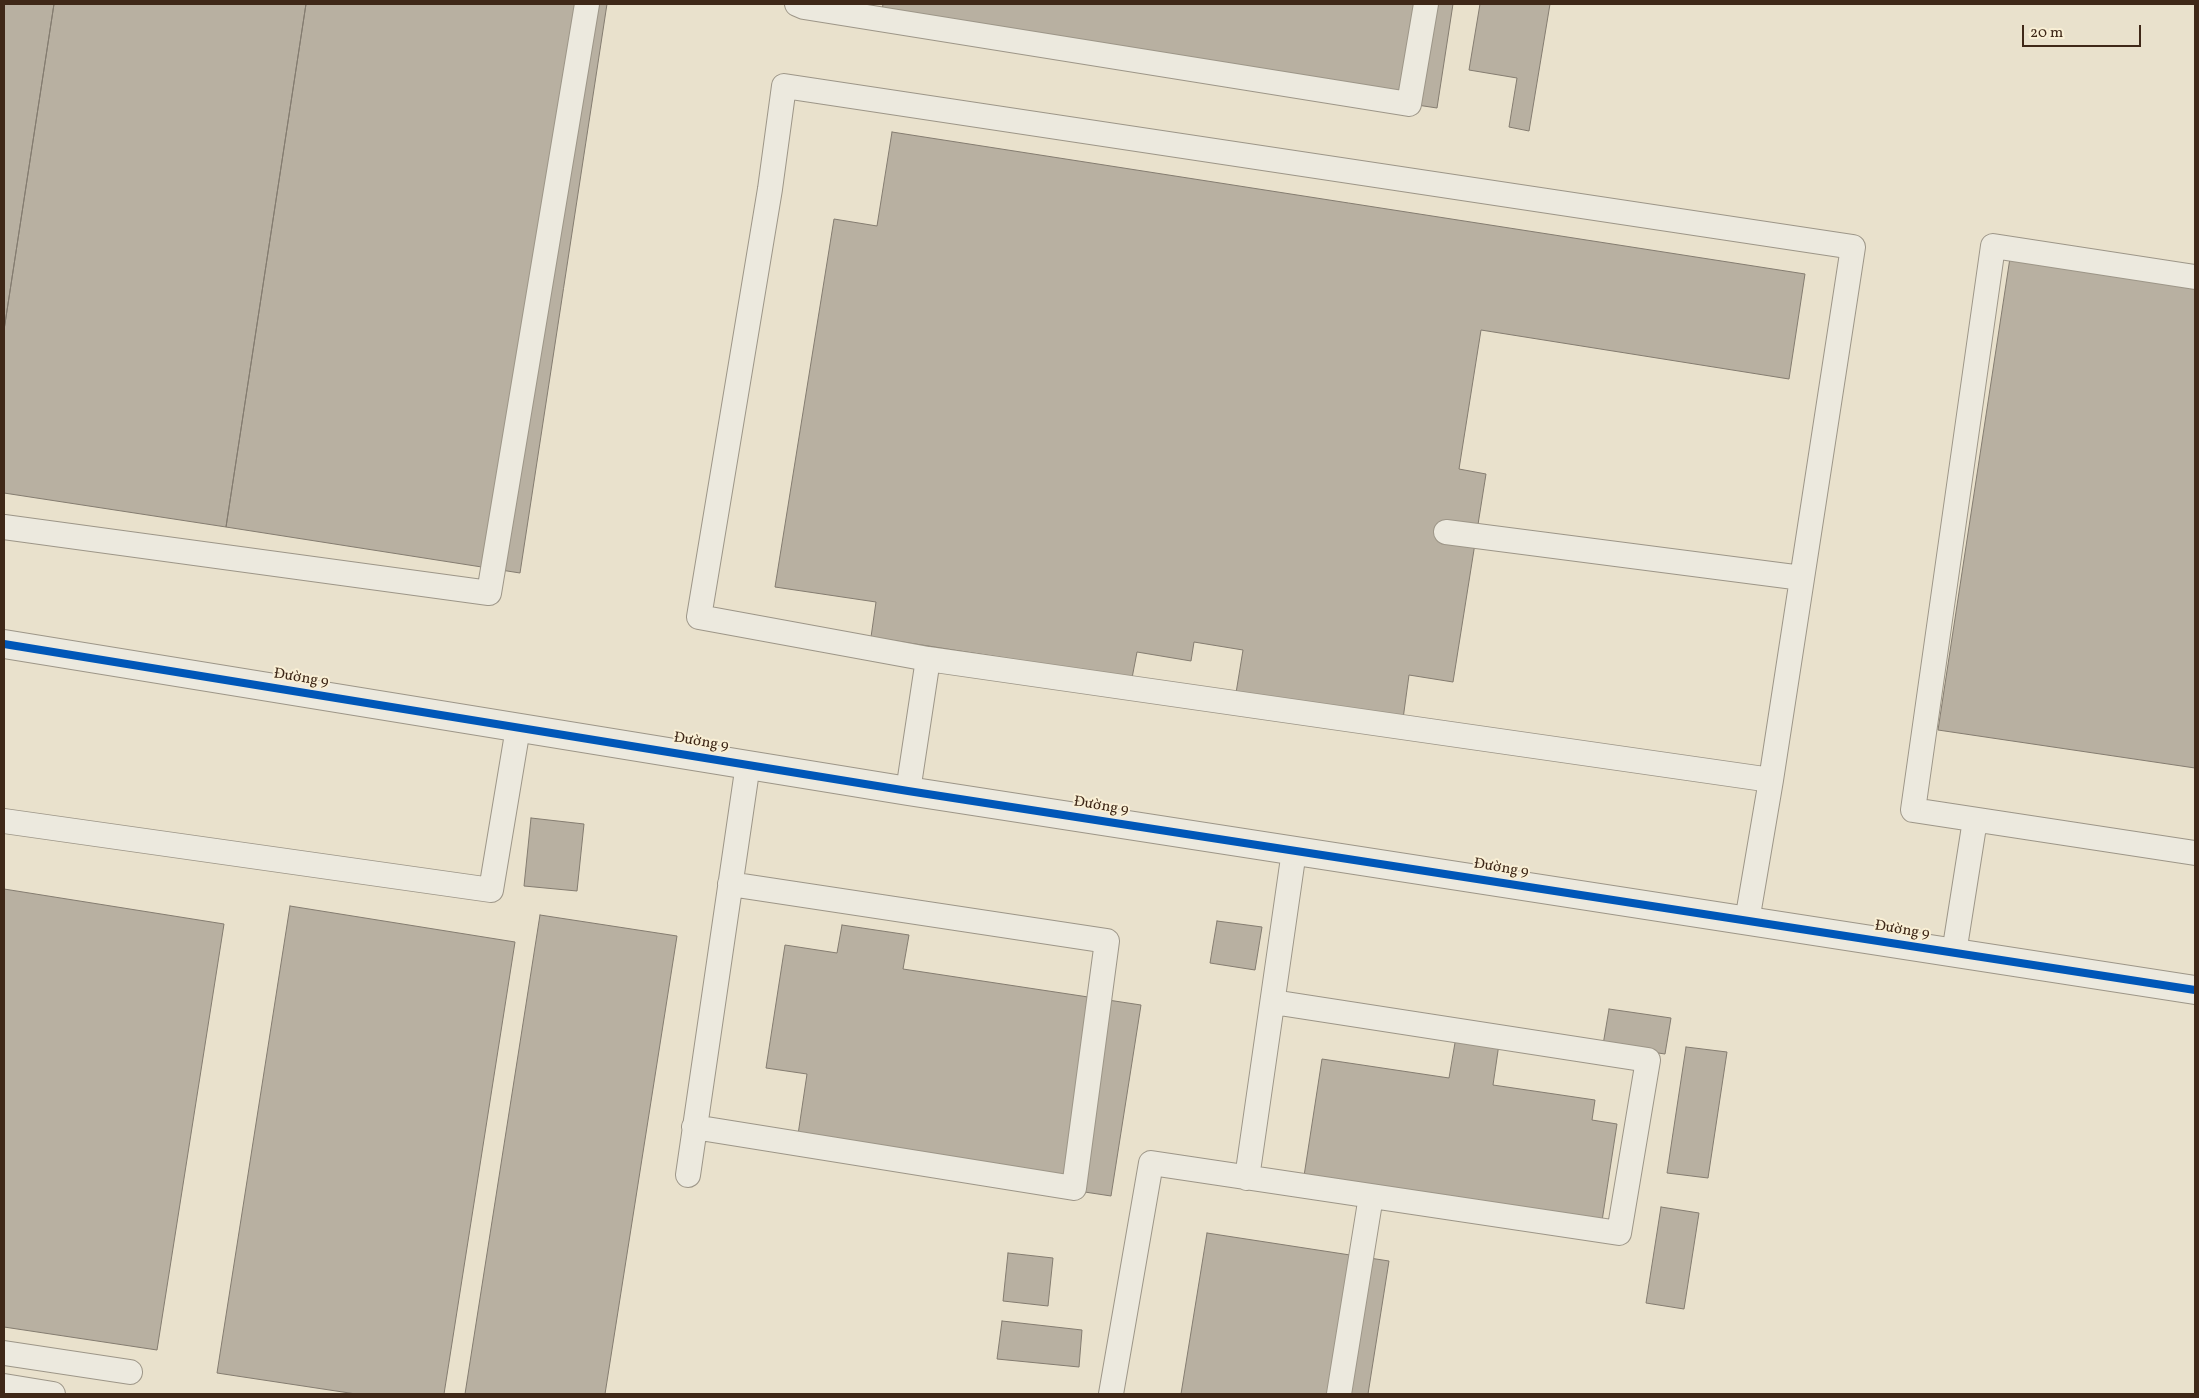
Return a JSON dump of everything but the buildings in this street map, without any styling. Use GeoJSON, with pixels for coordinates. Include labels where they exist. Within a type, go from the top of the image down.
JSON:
{"type":"FeatureCollection","features":[{"type":"Feature","properties":{"kind":"street","name":"Đường 9"},"geometry":{"type":"LineString","coordinates":[[4,644],[908,791],[2195,990]]}},
{"type":"Feature","properties":{"kind":"lane"},"geometry":{"type":"LineString","coordinates":[[4,527],[489,593],[587,4]]}},
{"type":"Feature","properties":{"kind":"lane"},"geometry":{"type":"LineString","coordinates":[[798,4],[804,7],[1409,104],[1426,4]]}},
{"type":"Feature","properties":{"kind":"lane"},"geometry":{"type":"LineString","coordinates":[[1748,921],[1771,780],[1853,247],[784,86],[770,189],[699,617],[928,659],[1771,780]]}},
{"type":"Feature","properties":{"kind":"lane"},"geometry":{"type":"LineString","coordinates":[[2195,277],[1993,246],[1913,810],[2195,853]]}},
{"type":"Feature","properties":{"kind":"lane"},"geometry":{"type":"LineString","coordinates":[[1446,532],[1802,578]]}},
{"type":"Feature","properties":{"kind":"lane"},"geometry":{"type":"LineString","coordinates":[[908,791],[928,659]]}},
{"type":"Feature","properties":{"kind":"lane"},"geometry":{"type":"LineString","coordinates":[[4,822],[490,890],[518,728]]}},
{"type":"Feature","properties":{"kind":"lane"},"geometry":{"type":"LineString","coordinates":[[688,1174],[748,764]]}},
{"type":"Feature","properties":{"kind":"lane"},"geometry":{"type":"LineString","coordinates":[[1954,953],[1975,820]]}},
{"type":"Feature","properties":{"kind":"lane"},"geometry":{"type":"LineString","coordinates":[[1247,1178],[1294,851]]}},
{"type":"Feature","properties":{"kind":"lane"},"geometry":{"type":"LineString","coordinates":[[694,1127],[1074,1188],[1107,941],[730,884]]}},
{"type":"Feature","properties":{"kind":"lane"},"geometry":{"type":"LineString","coordinates":[[1111,1394],[1151,1163],[1619,1233],[1648,1060],[1273,1002]]}},
{"type":"Feature","properties":{"kind":"lane"},"geometry":{"type":"LineString","coordinates":[[1339,1394],[1371,1196]]}},
{"type":"Feature","properties":{"kind":"lane"},"geometry":{"type":"LineString","coordinates":[[4,1353],[130,1372]]}},
{"type":"Feature","properties":{"kind":"lane"},"geometry":{"type":"LineString","coordinates":[[4,1386],[53,1394]]}},
{"type":"Feature","properties":{"kind":"cycle path"},"geometry":{"type":"LineString","coordinates":[[4,644],[908,791],[2195,990]]}}]}
